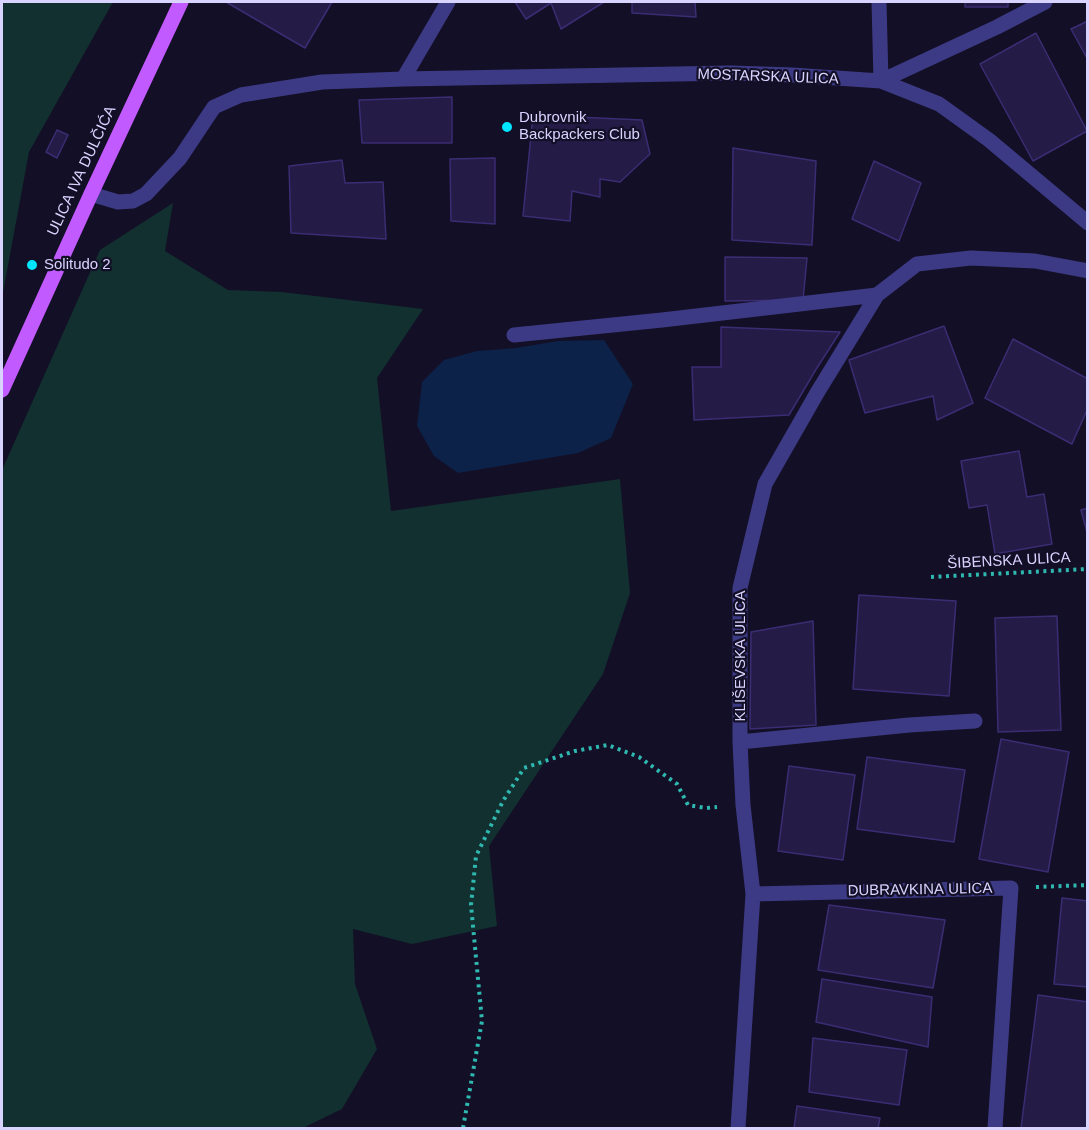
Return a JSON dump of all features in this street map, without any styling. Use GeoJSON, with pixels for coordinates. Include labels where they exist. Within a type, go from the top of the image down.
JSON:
{"type":"FeatureCollection","features":[{"type":"Feature","properties":{"kind":"main road","name":"ULICA IVA DULČIĆA"},"geometry":{"type":"LineString","coordinates":[[2,390],[181,2]]}},
{"type":"Feature","properties":{"kind":"street"},"geometry":{"type":"LineString","coordinates":[[403,79],[448,2]]}},
{"type":"Feature","properties":{"kind":"street"},"geometry":{"type":"LineString","coordinates":[[879,2],[881,81],[1045,2]]}},
{"type":"Feature","properties":{"kind":"street","name":"MOSTARSKA ULICA"},"geometry":{"type":"LineString","coordinates":[[91,194],[118,202],[133,201],[146,194],[180,158],[214,107],[242,95],[322,82],[403,79],[792,75],[881,81],[939,104],[989,140],[1088,222]]}},
{"type":"Feature","properties":{"kind":"street","name":"KLIŠEVSKA ULICA"},"geometry":{"type":"LineString","coordinates":[[738,1128],[753,894],[743,805],[740,742],[740,588],[765,484],[877,295],[917,264],[971,258],[1035,261],[1088,271]]}},
{"type":"Feature","properties":{"kind":"street"},"geometry":{"type":"LineString","coordinates":[[514,335],[877,295]]}},
{"type":"Feature","properties":{"kind":"street"},"geometry":{"type":"LineString","coordinates":[[740,742],[909,724],[975,721]]}},
{"type":"Feature","properties":{"kind":"street"},"geometry":{"type":"LineString","coordinates":[[995,1128],[1011,888]]}},
{"type":"Feature","properties":{"kind":"street","name":"DUBRAVKINA ULICA"},"geometry":{"type":"LineString","coordinates":[[753,894],[1011,888]]}},
{"type":"Feature","properties":{"kind":"path","name":"ŠIBENSKA ULICA"},"geometry":{"type":"LineString","coordinates":[[931,578],[1088,569]]}},
{"type":"Feature","properties":{"kind":"path"},"geometry":{"type":"LineString","coordinates":[[463,1128],[482,1021],[471,904],[476,856],[503,801],[524,768],[574,751],[608,745],[639,757],[677,784],[688,805],[706,808],[743,805]]}},
{"type":"Feature","properties":{"kind":"path","name":"DUBRAVKINA ULICA"},"geometry":{"type":"LineString","coordinates":[[1011,888],[1088,885]]}},
{"type":"Feature","properties":{"kind":"green space"},"geometry":{"type":"Polygon","coordinates":[[[2,2],[113,2],[29,152],[2,298],[2,2]]]}},
{"type":"Feature","properties":{"kind":"green space"},"geometry":{"type":"Polygon","coordinates":[[[173,203],[165,251],[228,290],[282,292],[423,309],[377,378],[391,511],[620,479],[630,593],[603,674],[489,846],[497,926],[412,944],[353,929],[355,984],[377,1049],[342,1109],[303,1128],[2,1128],[2,470],[100,250],[173,203]]]}},
{"type":"Feature","properties":{"kind":"water"},"geometry":{"type":"Polygon","coordinates":[[[604,340],[633,384],[611,438],[578,453],[458,473],[434,456],[417,426],[422,382],[444,360],[477,351],[516,348],[558,341],[604,340]]]}},
{"type":"Feature","properties":{"kind":"building"},"geometry":{"type":"Polygon","coordinates":[[[226,2],[332,2],[305,48],[226,2]]]}},
{"type":"Feature","properties":{"kind":"building"},"geometry":{"type":"Polygon","coordinates":[[[515,2],[604,2],[561,29],[551,3],[526,19],[515,2]]]}},
{"type":"Feature","properties":{"kind":"building"},"geometry":{"type":"Polygon","coordinates":[[[632,2],[695,2],[696,17],[632,13],[632,2]]]}},
{"type":"Feature","properties":{"kind":"building"},"geometry":{"type":"Polygon","coordinates":[[[965,2],[1008,2],[1008,7],[965,7],[965,2]]]}},
{"type":"Feature","properties":{"kind":"building"},"geometry":{"type":"Polygon","coordinates":[[[1088,21],[1088,60],[1071,29],[1088,21]]]}},
{"type":"Feature","properties":{"kind":"building"},"geometry":{"type":"Polygon","coordinates":[[[1036,33],[1087,131],[1033,161],[980,64],[1036,33]]]}},
{"type":"Feature","properties":{"kind":"building"},"geometry":{"type":"Polygon","coordinates":[[[452,97],[452,143],[362,143],[359,100],[452,97]]]}},
{"type":"Feature","properties":{"kind":"building"},"geometry":{"type":"Polygon","coordinates":[[[533,115],[642,120],[650,154],[620,182],[600,179],[600,197],[572,191],[570,221],[523,216],[533,115]]]}},
{"type":"Feature","properties":{"kind":"building"},"geometry":{"type":"Polygon","coordinates":[[[57,130],[68,135],[57,158],[46,152],[57,130]]]}},
{"type":"Feature","properties":{"kind":"building"},"geometry":{"type":"Polygon","coordinates":[[[733,148],[816,161],[812,245],[732,240],[733,148]]]}},
{"type":"Feature","properties":{"kind":"building"},"geometry":{"type":"Polygon","coordinates":[[[495,158],[495,224],[451,221],[450,159],[495,158]]]}},
{"type":"Feature","properties":{"kind":"building"},"geometry":{"type":"Polygon","coordinates":[[[342,160],[345,183],[383,182],[386,239],[291,233],[289,166],[342,160]]]}},
{"type":"Feature","properties":{"kind":"building"},"geometry":{"type":"Polygon","coordinates":[[[874,161],[921,183],[899,241],[852,219],[874,161]]]}},
{"type":"Feature","properties":{"kind":"building"},"geometry":{"type":"Polygon","coordinates":[[[725,257],[807,258],[803,300],[725,301],[725,257]]]}},
{"type":"Feature","properties":{"kind":"building"},"geometry":{"type":"Polygon","coordinates":[[[944,326],[973,403],[937,420],[933,396],[865,413],[849,360],[944,326]]]}},
{"type":"Feature","properties":{"kind":"building"},"geometry":{"type":"Polygon","coordinates":[[[721,327],[840,332],[789,415],[694,420],[692,367],[721,367],[721,327]]]}},
{"type":"Feature","properties":{"kind":"building"},"geometry":{"type":"Polygon","coordinates":[[[1013,339],[1088,379],[1088,408],[1072,444],[985,398],[1013,339]]]}},
{"type":"Feature","properties":{"kind":"building"},"geometry":{"type":"Polygon","coordinates":[[[1019,451],[1027,497],[1044,494],[1052,544],[995,554],[987,505],[969,508],[961,461],[1019,451]]]}},
{"type":"Feature","properties":{"kind":"building"},"geometry":{"type":"Polygon","coordinates":[[[1088,508],[1088,536],[1081,510],[1088,508]]]}},
{"type":"Feature","properties":{"kind":"building"},"geometry":{"type":"Polygon","coordinates":[[[859,595],[956,601],[949,696],[853,689],[859,595]]]}},
{"type":"Feature","properties":{"kind":"building"},"geometry":{"type":"Polygon","coordinates":[[[1057,616],[1061,730],[998,732],[995,618],[1057,616]]]}},
{"type":"Feature","properties":{"kind":"building"},"geometry":{"type":"Polygon","coordinates":[[[813,621],[816,725],[750,729],[751,632],[813,621]]]}},
{"type":"Feature","properties":{"kind":"building"},"geometry":{"type":"Polygon","coordinates":[[[1001,739],[1069,752],[1048,872],[979,859],[1001,739]]]}},
{"type":"Feature","properties":{"kind":"building"},"geometry":{"type":"Polygon","coordinates":[[[867,757],[965,770],[954,842],[857,829],[867,757]]]}},
{"type":"Feature","properties":{"kind":"building"},"geometry":{"type":"Polygon","coordinates":[[[789,766],[855,775],[843,860],[778,851],[789,766]]]}},
{"type":"Feature","properties":{"kind":"building"},"geometry":{"type":"Polygon","coordinates":[[[1062,898],[1088,901],[1088,987],[1054,984],[1062,898]]]}},
{"type":"Feature","properties":{"kind":"building"},"geometry":{"type":"Polygon","coordinates":[[[829,905],[945,920],[933,988],[818,970],[829,905]]]}},
{"type":"Feature","properties":{"kind":"building"},"geometry":{"type":"Polygon","coordinates":[[[822,979],[932,997],[928,1047],[816,1022],[822,979]]]}},
{"type":"Feature","properties":{"kind":"building"},"geometry":{"type":"Polygon","coordinates":[[[1038,995],[1088,1002],[1088,1128],[1021,1128],[1038,995]]]}},
{"type":"Feature","properties":{"kind":"building"},"geometry":{"type":"Polygon","coordinates":[[[813,1038],[907,1050],[899,1105],[809,1092],[813,1038]]]}},
{"type":"Feature","properties":{"kind":"building"},"geometry":{"type":"Polygon","coordinates":[[[797,1106],[880,1118],[878,1128],[794,1128],[797,1106]]]}},
{"type":"Feature","properties":{"kind":"place","name":"Dubrovnik Backpackers Club"},"geometry":{"type":"Point","coordinates":[507,127]}},
{"type":"Feature","properties":{"kind":"place","name":"Solitudo 2"},"geometry":{"type":"Point","coordinates":[32,265]}}]}
